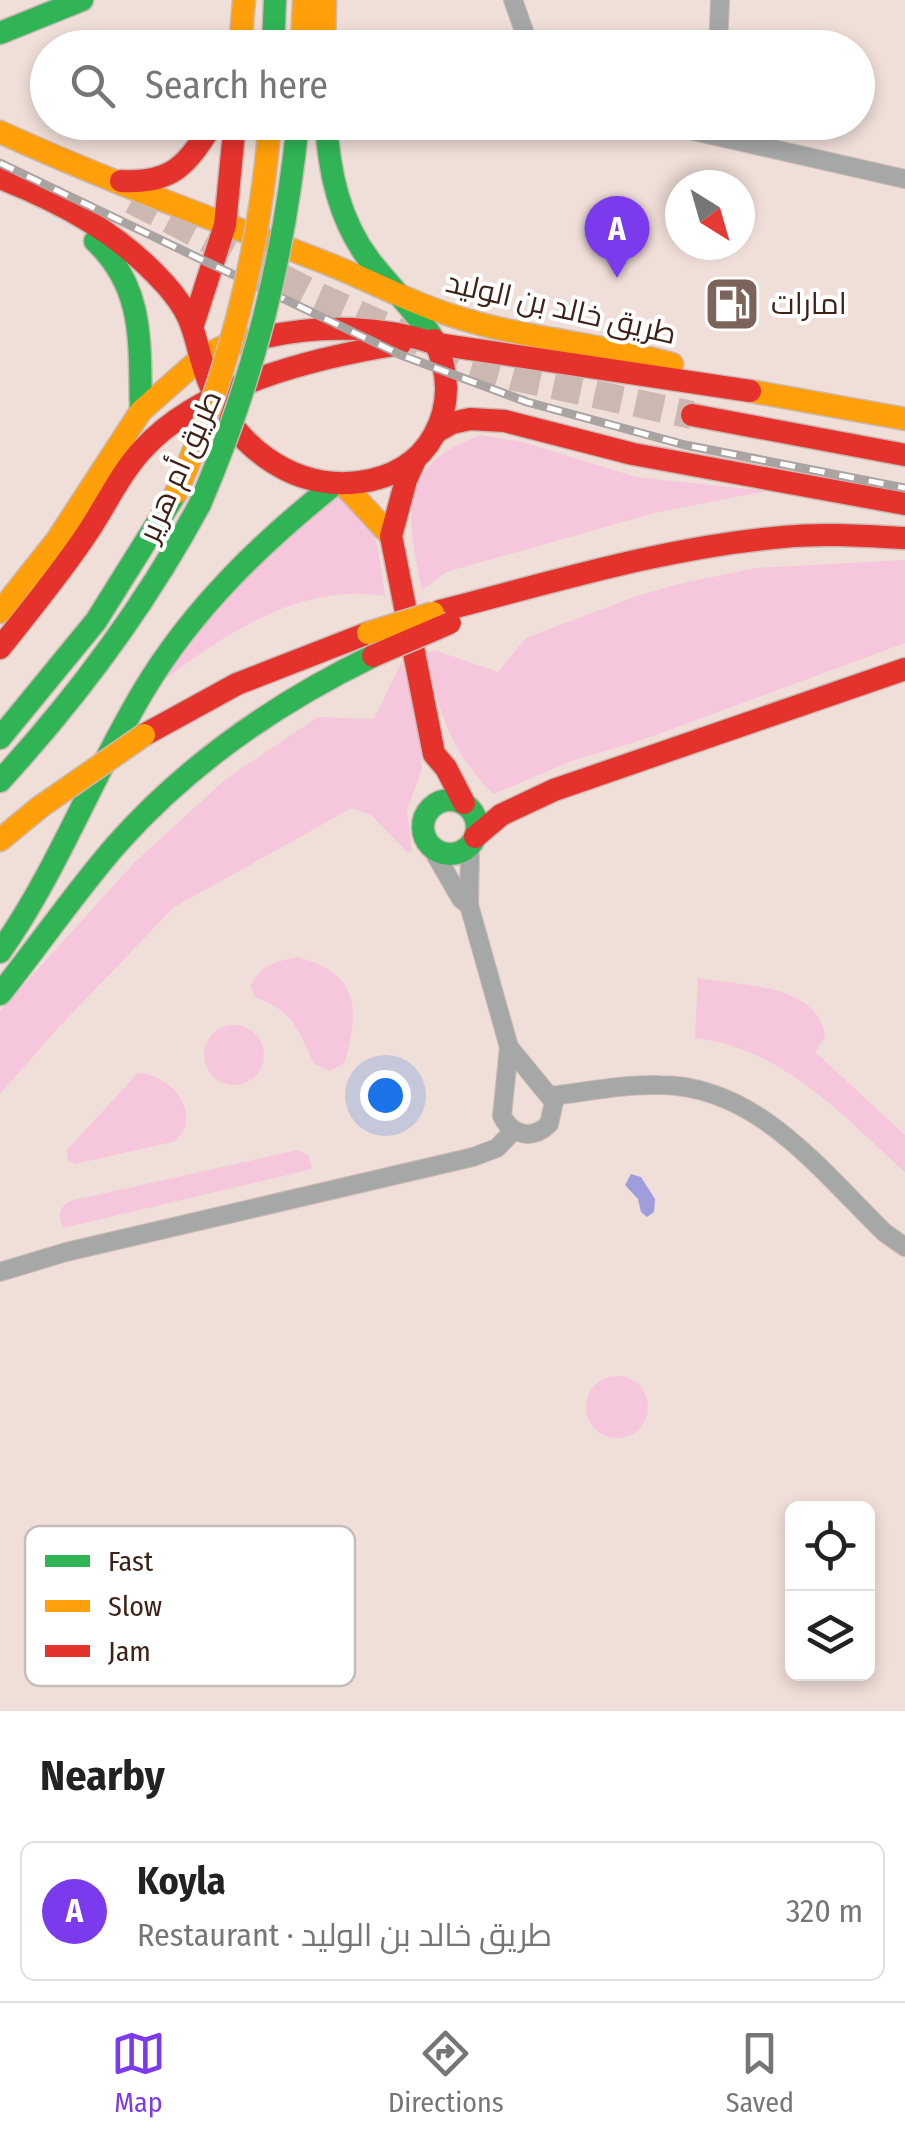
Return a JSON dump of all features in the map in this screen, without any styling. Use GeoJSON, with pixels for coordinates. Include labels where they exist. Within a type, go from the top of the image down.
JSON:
{"type":"FeatureCollection","features":[{"type":"Feature","properties":{"kind":"main road"},"geometry":{"type":"LineString","coordinates":[[0,34],[82,0]]}},
{"type":"Feature","properties":{"kind":"main road"},"geometry":{"type":"LineString","coordinates":[[242,30],[244,0]]}},
{"type":"Feature","properties":{"kind":"main road"},"geometry":{"type":"LineString","coordinates":[[274,30],[275,0]]}},
{"type":"Feature","properties":{"kind":"main road"},"geometry":{"type":"LineString","coordinates":[[303,30],[304,0]]}},
{"type":"Feature","properties":{"kind":"main road"},"geometry":{"type":"LineString","coordinates":[[324,30],[325,0]]}},
{"type":"Feature","properties":{"kind":"main road","name":"طريق خالد بن الوليد"},"geometry":{"type":"LineString","coordinates":[[0,132],[100,178],[448,315],[631,352],[676,364],[708,383],[905,419]]}},
{"type":"Feature","properties":{"kind":"main road"},"geometry":{"type":"LineString","coordinates":[[100,178],[142,183],[176,175],[203,140]]}},
{"type":"Feature","properties":{"kind":"main road"},"geometry":{"type":"LineString","coordinates":[[193,324],[224,225],[233,140]]}},
{"type":"Feature","properties":{"kind":"main road","name":"طريق أم هرير"},"geometry":{"type":"LineString","coordinates":[[0,738],[73,655],[112,602],[176,493],[200,442],[234,342],[260,226],[268,140]]}},
{"type":"Feature","properties":{"kind":"main road","name":"طريق أم هرير"},"geometry":{"type":"LineString","coordinates":[[0,780],[59,716],[133,621],[200,504],[247,391],[265,333],[289,214],[296,140]]}},
{"type":"Feature","properties":{"kind":"main road"},"geometry":{"type":"LineString","coordinates":[[328,140],[333,189],[344,218],[360,248],[432,342],[446,377],[446,394],[436,432],[406,480],[390,536],[434,754],[422,830],[432,847],[451,854],[501,815],[554,790],[905,668]]}},
{"type":"Feature","properties":{"kind":"main road"},"geometry":{"type":"LineString","coordinates":[[0,178],[86,216],[116,237],[152,272],[193,324],[216,400],[234,429],[264,459],[301,477],[339,483],[377,479],[415,460]]}},
{"type":"Feature","properties":{"kind":"main road"},"geometry":{"type":"LineString","coordinates":[[22,187],[46,210],[101,246],[127,276],[136,314],[141,411]]}},
{"type":"Feature","properties":{"kind":"main road"},"geometry":{"type":"LineString","coordinates":[[0,612],[57,540],[141,411],[202,357],[258,336],[337,328],[401,332],[432,342],[708,383]]}},
{"type":"Feature","properties":{"kind":"main road"},"geometry":{"type":"LineString","coordinates":[[0,648],[58,576],[139,453],[169,426],[216,400],[313,362],[384,346],[432,342]]}},
{"type":"Feature","properties":{"kind":"main road"},"geometry":{"type":"LineString","coordinates":[[692,415],[905,455]]}},
{"type":"Feature","properties":{"kind":"main road"},"geometry":{"type":"LineString","coordinates":[[436,432],[470,419],[506,421],[648,457],[905,504]]}},
{"type":"Feature","properties":{"kind":"main road"},"geometry":{"type":"LineString","coordinates":[[339,483],[390,536]]}},
{"type":"Feature","properties":{"kind":"main road"},"geometry":{"type":"LineString","coordinates":[[0,952],[68,840],[126,721],[189,623],[226,579],[268,539],[339,483]]}},
{"type":"Feature","properties":{"kind":"main road"},"geometry":{"type":"LineString","coordinates":[[871,534],[887,548],[905,552]]}},
{"type":"Feature","properties":{"kind":"main road"},"geometry":{"type":"LineString","coordinates":[[0,840],[40,807],[144,735],[238,684],[370,645],[529,589],[678,550],[776,536],[871,534],[905,538]]}},
{"type":"Feature","properties":{"kind":"main road"},"geometry":{"type":"LineString","coordinates":[[0,994],[104,859],[177,784],[258,720],[337,672],[370,645]]}},
{"type":"Feature","properties":{"kind":"main road"},"geometry":{"type":"LineString","coordinates":[[434,754],[476,822],[472,841]]}},
{"type":"Feature","properties":{"kind":"main road"},"geometry":{"type":"LineString","coordinates":[[428,810],[444,800],[464,803]]}},
{"type":"Feature","properties":{"kind":"street"},"geometry":{"type":"LineString","coordinates":[[514,0],[524,30]]}},
{"type":"Feature","properties":{"kind":"street"},"geometry":{"type":"LineString","coordinates":[[719,30],[720,0]]}},
{"type":"Feature","properties":{"kind":"street"},"geometry":{"type":"LineString","coordinates":[[755,140],[905,179]]}},
{"type":"Feature","properties":{"kind":"street"},"geometry":{"type":"LineString","coordinates":[[472,841],[469,905],[509,1047],[502,1116],[513,1131],[528,1134],[543,1130],[553,1117],[551,1096],[509,1047]]}},
{"type":"Feature","properties":{"kind":"street"},"geometry":{"type":"LineString","coordinates":[[432,847],[461,899],[469,905]]}},
{"type":"Feature","properties":{"kind":"street"},"geometry":{"type":"LineString","coordinates":[[551,1096],[661,1084],[692,1088],[743,1106],[776,1128],[884,1233],[905,1247]]}},
{"type":"Feature","properties":{"kind":"street"},"geometry":{"type":"LineString","coordinates":[[0,1272],[66,1252],[473,1157],[497,1148],[513,1131]]}},
{"type":"Feature","properties":{"kind":"shaded area"},"geometry":{"type":"Polygon","coordinates":[[[481,435],[522,442],[636,477],[766,491],[654,513],[446,572],[422,590],[411,516],[421,477],[434,461],[454,447],[481,435]]]}},
{"type":"Feature","properties":{"kind":"shaded area"},"geometry":{"type":"Polygon","coordinates":[[[342,494],[370,519],[385,596],[322,597],[264,616],[158,684],[226,586],[342,494]]]}},
{"type":"Feature","properties":{"kind":"shaded area"},"geometry":{"type":"Polygon","coordinates":[[[905,560],[905,643],[642,740],[577,759],[493,794],[466,761],[448,729],[425,654],[434,650],[498,672],[526,638],[679,584],[756,568],[905,560]]]}},
{"type":"Feature","properties":{"kind":"shaded area"},"geometry":{"type":"Polygon","coordinates":[[[402,661],[419,732],[422,769],[407,810],[412,851],[407,852],[371,815],[352,808],[174,907],[0,1094],[0,1011],[134,863],[227,778],[318,717],[374,719],[402,661]]]}},
{"type":"Feature","properties":{"kind":"shaded area"},"geometry":{"type":"Polygon","coordinates":[[[298,957],[333,973],[350,996],[352,1025],[345,1062],[330,1071],[314,1064],[286,1015],[255,997],[250,987],[270,965],[298,957]]]}},
{"type":"Feature","properties":{"kind":"shaded area"},"geometry":{"type":"Polygon","coordinates":[[[698,978],[775,990],[809,1006],[820,1019],[825,1037],[815,1052],[905,1135],[905,1172],[834,1107],[784,1070],[727,1044],[695,1038],[698,978]]]}},
{"type":"Feature","properties":{"kind":"shaded area"},"geometry":{"type":"Polygon","coordinates":[[[234,1025],[256,1033],[264,1055],[256,1077],[234,1085],[212,1077],[204,1055],[212,1033],[234,1025]]]}},
{"type":"Feature","properties":{"kind":"shaded area"},"geometry":{"type":"Polygon","coordinates":[[[138,1073],[166,1083],[180,1098],[186,1117],[176,1141],[75,1164],[68,1160],[67,1150],[138,1073]]]}},
{"type":"Feature","properties":{"kind":"shaded area"},"geometry":{"type":"Polygon","coordinates":[[[298,1150],[309,1156],[312,1169],[63,1228],[61,1223],[61,1209],[70,1201],[298,1150]]]}},
{"type":"Feature","properties":{"kind":"shaded area"},"geometry":{"type":"Polygon","coordinates":[[[631,1174],[641,1177],[655,1199],[654,1212],[647,1217],[625,1185],[631,1174]]]}},
{"type":"Feature","properties":{"kind":"shaded area"},"geometry":{"type":"Polygon","coordinates":[[[617,1376],[639,1385],[648,1407],[639,1429],[617,1438],[595,1429],[586,1407],[595,1385],[617,1376]]]}},
{"type":"Feature","properties":{"kind":"tunnel"},"geometry":{"type":"LineString","coordinates":[[132,200],[317,296],[470,364],[692,415]]}},
{"type":"Feature","properties":{"kind":"railway"},"geometry":{"type":"LineString","coordinates":[[0,163],[401,355],[527,402],[685,445],[905,488]]}},
{"type":"Feature","properties":{"kind":"traffic: fast"},"geometry":{"type":"LineString","coordinates":[[0,33],[82,0]]}},
{"type":"Feature","properties":{"kind":"traffic: fast"},"geometry":{"type":"LineString","coordinates":[[274,30],[275,0]]}},
{"type":"Feature","properties":{"kind":"traffic: fast"},"geometry":{"type":"LineString","coordinates":[[200,504],[236,410],[264,317],[296,140]]}},
{"type":"Feature","properties":{"kind":"traffic: fast"},"geometry":{"type":"LineString","coordinates":[[328,140],[333,177],[350,229],[370,261],[434,340]]}},
{"type":"Feature","properties":{"kind":"traffic: fast"},"geometry":{"type":"LineString","coordinates":[[95,241],[112,259],[131,299],[139,341],[141,411]]}},
{"type":"Feature","properties":{"kind":"traffic: fast"},"geometry":{"type":"LineString","coordinates":[[0,952],[40,889],[125,723],[163,660],[231,578],[336,483]]}},
{"type":"Feature","properties":{"kind":"traffic: fast"},"geometry":{"type":"LineString","coordinates":[[0,738],[96,621],[176,493]]}},
{"type":"Feature","properties":{"kind":"traffic: fast"},"geometry":{"type":"LineString","coordinates":[[0,781],[109,649],[200,504]]}},
{"type":"Feature","properties":{"kind":"traffic: fast"},"geometry":{"type":"LineString","coordinates":[[0,994],[117,844],[174,787],[268,715],[373,656]]}},
{"type":"Feature","properties":{"kind":"traffic: fast"},"geometry":{"type":"LineString","coordinates":[[450,800],[469,808],[477,827],[469,846],[450,854],[431,846],[423,827],[431,808],[450,800]]}},
{"type":"Feature","properties":{"kind":"traffic: slow"},"geometry":{"type":"LineString","coordinates":[[242,30],[244,0]]}},
{"type":"Feature","properties":{"kind":"traffic: slow"},"geometry":{"type":"LineString","coordinates":[[303,30],[304,0]]}},
{"type":"Feature","properties":{"kind":"traffic: slow"},"geometry":{"type":"LineString","coordinates":[[324,30],[325,0]]}},
{"type":"Feature","properties":{"kind":"traffic: slow"},"geometry":{"type":"LineString","coordinates":[[0,132],[435,310],[505,330],[672,364]]}},
{"type":"Feature","properties":{"kind":"traffic: slow"},"geometry":{"type":"LineString","coordinates":[[176,493],[212,403],[239,311],[259,218],[268,140]]}},
{"type":"Feature","properties":{"kind":"traffic: slow"},"geometry":{"type":"LineString","coordinates":[[0,612],[57,540],[141,411],[202,357],[225,346],[265,337]]}},
{"type":"Feature","properties":{"kind":"traffic: slow"},"geometry":{"type":"LineString","coordinates":[[750,391],[905,419]]}},
{"type":"Feature","properties":{"kind":"traffic: slow"},"geometry":{"type":"LineString","coordinates":[[343,484],[391,536]]}},
{"type":"Feature","properties":{"kind":"traffic: slow"},"geometry":{"type":"LineString","coordinates":[[368,633],[433,613]]}},
{"type":"Feature","properties":{"kind":"traffic: slow"},"geometry":{"type":"LineString","coordinates":[[40,807],[144,735]]}},
{"type":"Feature","properties":{"kind":"traffic: slow"},"geometry":{"type":"LineString","coordinates":[[0,840],[40,807]]}},
{"type":"Feature","properties":{"kind":"traffic: jam"},"geometry":{"type":"LineString","coordinates":[[121,181],[167,175],[187,160],[202,140]]}},
{"type":"Feature","properties":{"kind":"traffic: jam"},"geometry":{"type":"LineString","coordinates":[[193,325],[225,225],[233,140]]}},
{"type":"Feature","properties":{"kind":"traffic: jam"},"geometry":{"type":"LineString","coordinates":[[0,178],[89,221],[147,266],[184,309],[208,380],[232,424],[266,458],[310,479],[334,483],[383,477],[420,454],[434,435],[445,399],[443,364],[434,340]]}},
{"type":"Feature","properties":{"kind":"traffic: jam"},"geometry":{"type":"LineString","coordinates":[[265,337],[330,329],[373,330],[437,344],[750,391]]}},
{"type":"Feature","properties":{"kind":"traffic: jam"},"geometry":{"type":"LineString","coordinates":[[0,648],[78,547],[134,459],[167,427],[228,391],[262,378],[333,357],[400,344]]}},
{"type":"Feature","properties":{"kind":"traffic: jam"},"geometry":{"type":"LineString","coordinates":[[692,415],[905,455]]}},
{"type":"Feature","properties":{"kind":"traffic: jam"},"geometry":{"type":"LineString","coordinates":[[436,432],[470,419],[505,421],[633,454],[905,504]]}},
{"type":"Feature","properties":{"kind":"traffic: jam"},"geometry":{"type":"LineString","coordinates":[[415,460],[391,536],[434,754],[464,803]]}},
{"type":"Feature","properties":{"kind":"traffic: jam"},"geometry":{"type":"LineString","coordinates":[[440,611],[610,567],[739,542],[814,535],[905,538]]}},
{"type":"Feature","properties":{"kind":"traffic: jam"},"geometry":{"type":"LineString","coordinates":[[373,656],[450,623]]}},
{"type":"Feature","properties":{"kind":"traffic: jam"},"geometry":{"type":"LineString","coordinates":[[144,735],[237,684],[368,633]]}},
{"type":"Feature","properties":{"kind":"traffic: jam"},"geometry":{"type":"LineString","coordinates":[[475,837],[501,815],[554,790],[905,669]]}},
{"type":"Feature","properties":{"kind":"place","name":"Koyla"},"geometry":{"type":"Point","coordinates":[617,278]}},
{"type":"Feature","properties":{"kind":"place","name":"امارات"},"geometry":{"type":"Point","coordinates":[732,304]}}]}
